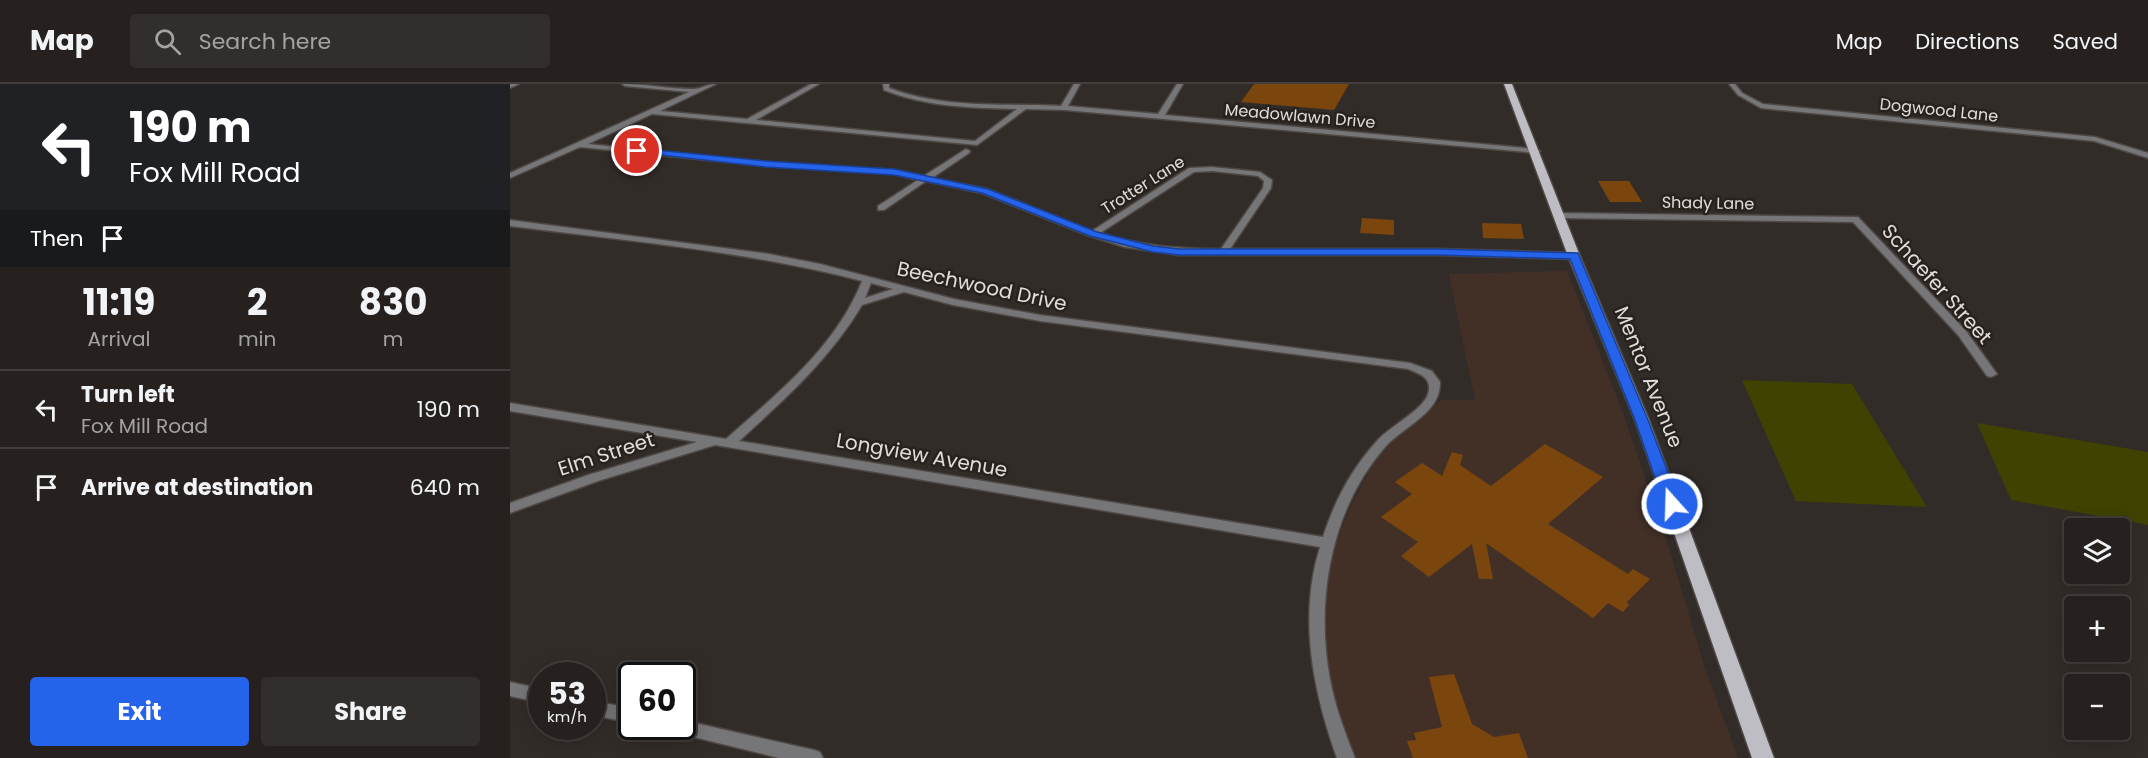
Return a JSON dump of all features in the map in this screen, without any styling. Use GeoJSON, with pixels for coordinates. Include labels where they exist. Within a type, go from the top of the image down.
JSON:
{"type":"FeatureCollection","features":[{"type":"Feature","properties":{"kind":"main road","name":"Mentor Avenue"},"geometry":{"type":"LineString","coordinates":[[1508,84],[1561,216],[1574,256],[1642,420],[1763,758]]}},
{"type":"Feature","properties":{"kind":"street"},"geometry":{"type":"LineString","coordinates":[[510,86],[516,84]]}},
{"type":"Feature","properties":{"kind":"street"},"geometry":{"type":"LineString","coordinates":[[625,84],[696,92]]}},
{"type":"Feature","properties":{"kind":"street"},"geometry":{"type":"LineString","coordinates":[[510,176],[713,84]]}},
{"type":"Feature","properties":{"kind":"street"},"geometry":{"type":"LineString","coordinates":[[750,120],[816,84]]}},
{"type":"Feature","properties":{"kind":"street","name":"Meadowlawn Drive"},"geometry":{"type":"LineString","coordinates":[[886,84],[886,89],[905,98],[939,103],[1063,108],[1536,151]]}},
{"type":"Feature","properties":{"kind":"street"},"geometry":{"type":"LineString","coordinates":[[1063,108],[1077,84]]}},
{"type":"Feature","properties":{"kind":"street"},"geometry":{"type":"LineString","coordinates":[[1160,117],[1180,84]]}},
{"type":"Feature","properties":{"kind":"street","name":"Dogwood Lane"},"geometry":{"type":"LineString","coordinates":[[1732,84],[1740,94],[1754,103],[1768,107],[2094,139],[2130,148],[2148,156]]}},
{"type":"Feature","properties":{"kind":"street"},"geometry":{"type":"LineString","coordinates":[[651,112],[977,143],[1025,106]]}},
{"type":"Feature","properties":{"kind":"street"},"geometry":{"type":"LineString","coordinates":[[579,145],[766,164],[894,172],[984,191],[1093,234],[1153,249],[1224,252],[1438,252],[1574,256]]}},
{"type":"Feature","properties":{"kind":"street"},"geometry":{"type":"LineString","coordinates":[[881,208],[966,151]]}},
{"type":"Feature","properties":{"kind":"street","name":"Trotter Lane"},"geometry":{"type":"LineString","coordinates":[[1093,234],[1192,170],[1212,169],[1260,174],[1268,180],[1267,188],[1224,252]]}},
{"type":"Feature","properties":{"kind":"street","name":"Shady Lane"},"geometry":{"type":"LineString","coordinates":[[1561,216],[1855,219]]}},
{"type":"Feature","properties":{"kind":"street","name":"Schaefer Street"},"geometry":{"type":"LineString","coordinates":[[1855,219],[1962,333],[1991,374]]}},
{"type":"Feature","properties":{"kind":"street","name":"Beechwood Drive"},"geometry":{"type":"LineString","coordinates":[[510,223],[769,257],[990,309],[1080,324],[1410,366],[1428,373],[1434,382],[1431,399],[1382,442],[1365,463],[1350,490],[1327,543]]}},
{"type":"Feature","properties":{"kind":"street"},"geometry":{"type":"LineString","coordinates":[[730,442],[802,374],[831,342],[859,303],[867,280]]}},
{"type":"Feature","properties":{"kind":"street"},"geometry":{"type":"LineString","coordinates":[[859,303],[903,290]]}},
{"type":"Feature","properties":{"kind":"street","name":"Longview Avenue"},"geometry":{"type":"LineString","coordinates":[[510,407],[1327,543]]}},
{"type":"Feature","properties":{"kind":"street","name":"Elm Street"},"geometry":{"type":"LineString","coordinates":[[510,508],[592,478],[715,440]]}},
{"type":"Feature","properties":{"kind":"street"},"geometry":{"type":"LineString","coordinates":[[1327,543],[1316,604],[1315,631],[1318,664],[1328,710],[1346,758]]}},
{"type":"Feature","properties":{"kind":"street"},"geometry":{"type":"LineString","coordinates":[[510,689],[528,693]]}},
{"type":"Feature","properties":{"kind":"street"},"geometry":{"type":"LineString","coordinates":[[696,732],[777,754],[814,758]]}},
{"type":"Feature","properties":{"kind":"shaded area"},"geometry":{"type":"Polygon","coordinates":[[[1567,271],[1623,413],[1669,548],[1705,668],[1738,758],[1356,758],[1343,729],[1331,682],[1325,638],[1326,588],[1335,546],[1350,508],[1373,464],[1393,441],[1441,400],[1475,400],[1449,274],[1567,271]]]}},
{"type":"Feature","properties":{"kind":"shaded area"},"geometry":{"type":"Polygon","coordinates":[[[1742,380],[1852,384],[1927,507],[1796,501],[1742,380]]]}},
{"type":"Feature","properties":{"kind":"shaded area"},"geometry":{"type":"Polygon","coordinates":[[[1977,423],[2148,452],[2148,525],[2130,522],[2130,518],[2110,518],[2011,500],[1977,423]]]}},
{"type":"Feature","properties":{"kind":"building"},"geometry":{"type":"Polygon","coordinates":[[[1254,84],[1349,84],[1334,110],[1241,102],[1254,84]]]}},
{"type":"Feature","properties":{"kind":"building"},"geometry":{"type":"Polygon","coordinates":[[[1598,181],[1629,181],[1642,202],[1610,202],[1598,181]]]}},
{"type":"Feature","properties":{"kind":"building"},"geometry":{"type":"Polygon","coordinates":[[[1362,218],[1394,220],[1394,235],[1360,233],[1362,218]]]}},
{"type":"Feature","properties":{"kind":"building"},"geometry":{"type":"Polygon","coordinates":[[[1482,223],[1521,224],[1524,239],[1483,238],[1482,223]]]}},
{"type":"Feature","properties":{"kind":"building"},"geometry":{"type":"Polygon","coordinates":[[[1545,444],[1603,477],[1548,524],[1628,574],[1633,569],[1650,579],[1627,602],[1629,605],[1623,612],[1608,603],[1593,618],[1486,543],[1493,579],[1479,579],[1472,544],[1429,577],[1401,556],[1418,542],[1381,517],[1412,494],[1395,482],[1422,463],[1442,476],[1452,452],[1463,455],[1460,465],[1491,486],[1545,444]]]}},
{"type":"Feature","properties":{"kind":"building"},"geometry":{"type":"Polygon","coordinates":[[[1454,674],[1472,724],[1494,737],[1519,733],[1528,758],[1413,758],[1407,741],[1416,740],[1414,733],[1442,727],[1429,677],[1454,674]]]}},
{"type":"Feature","properties":{"kind":"route"},"geometry":{"type":"LineString","coordinates":[[637,151],[766,164],[894,172],[984,191],[1093,234],[1128,244],[1179,252],[1438,252],[1574,256],[1642,420],[1672,504]]}}]}
